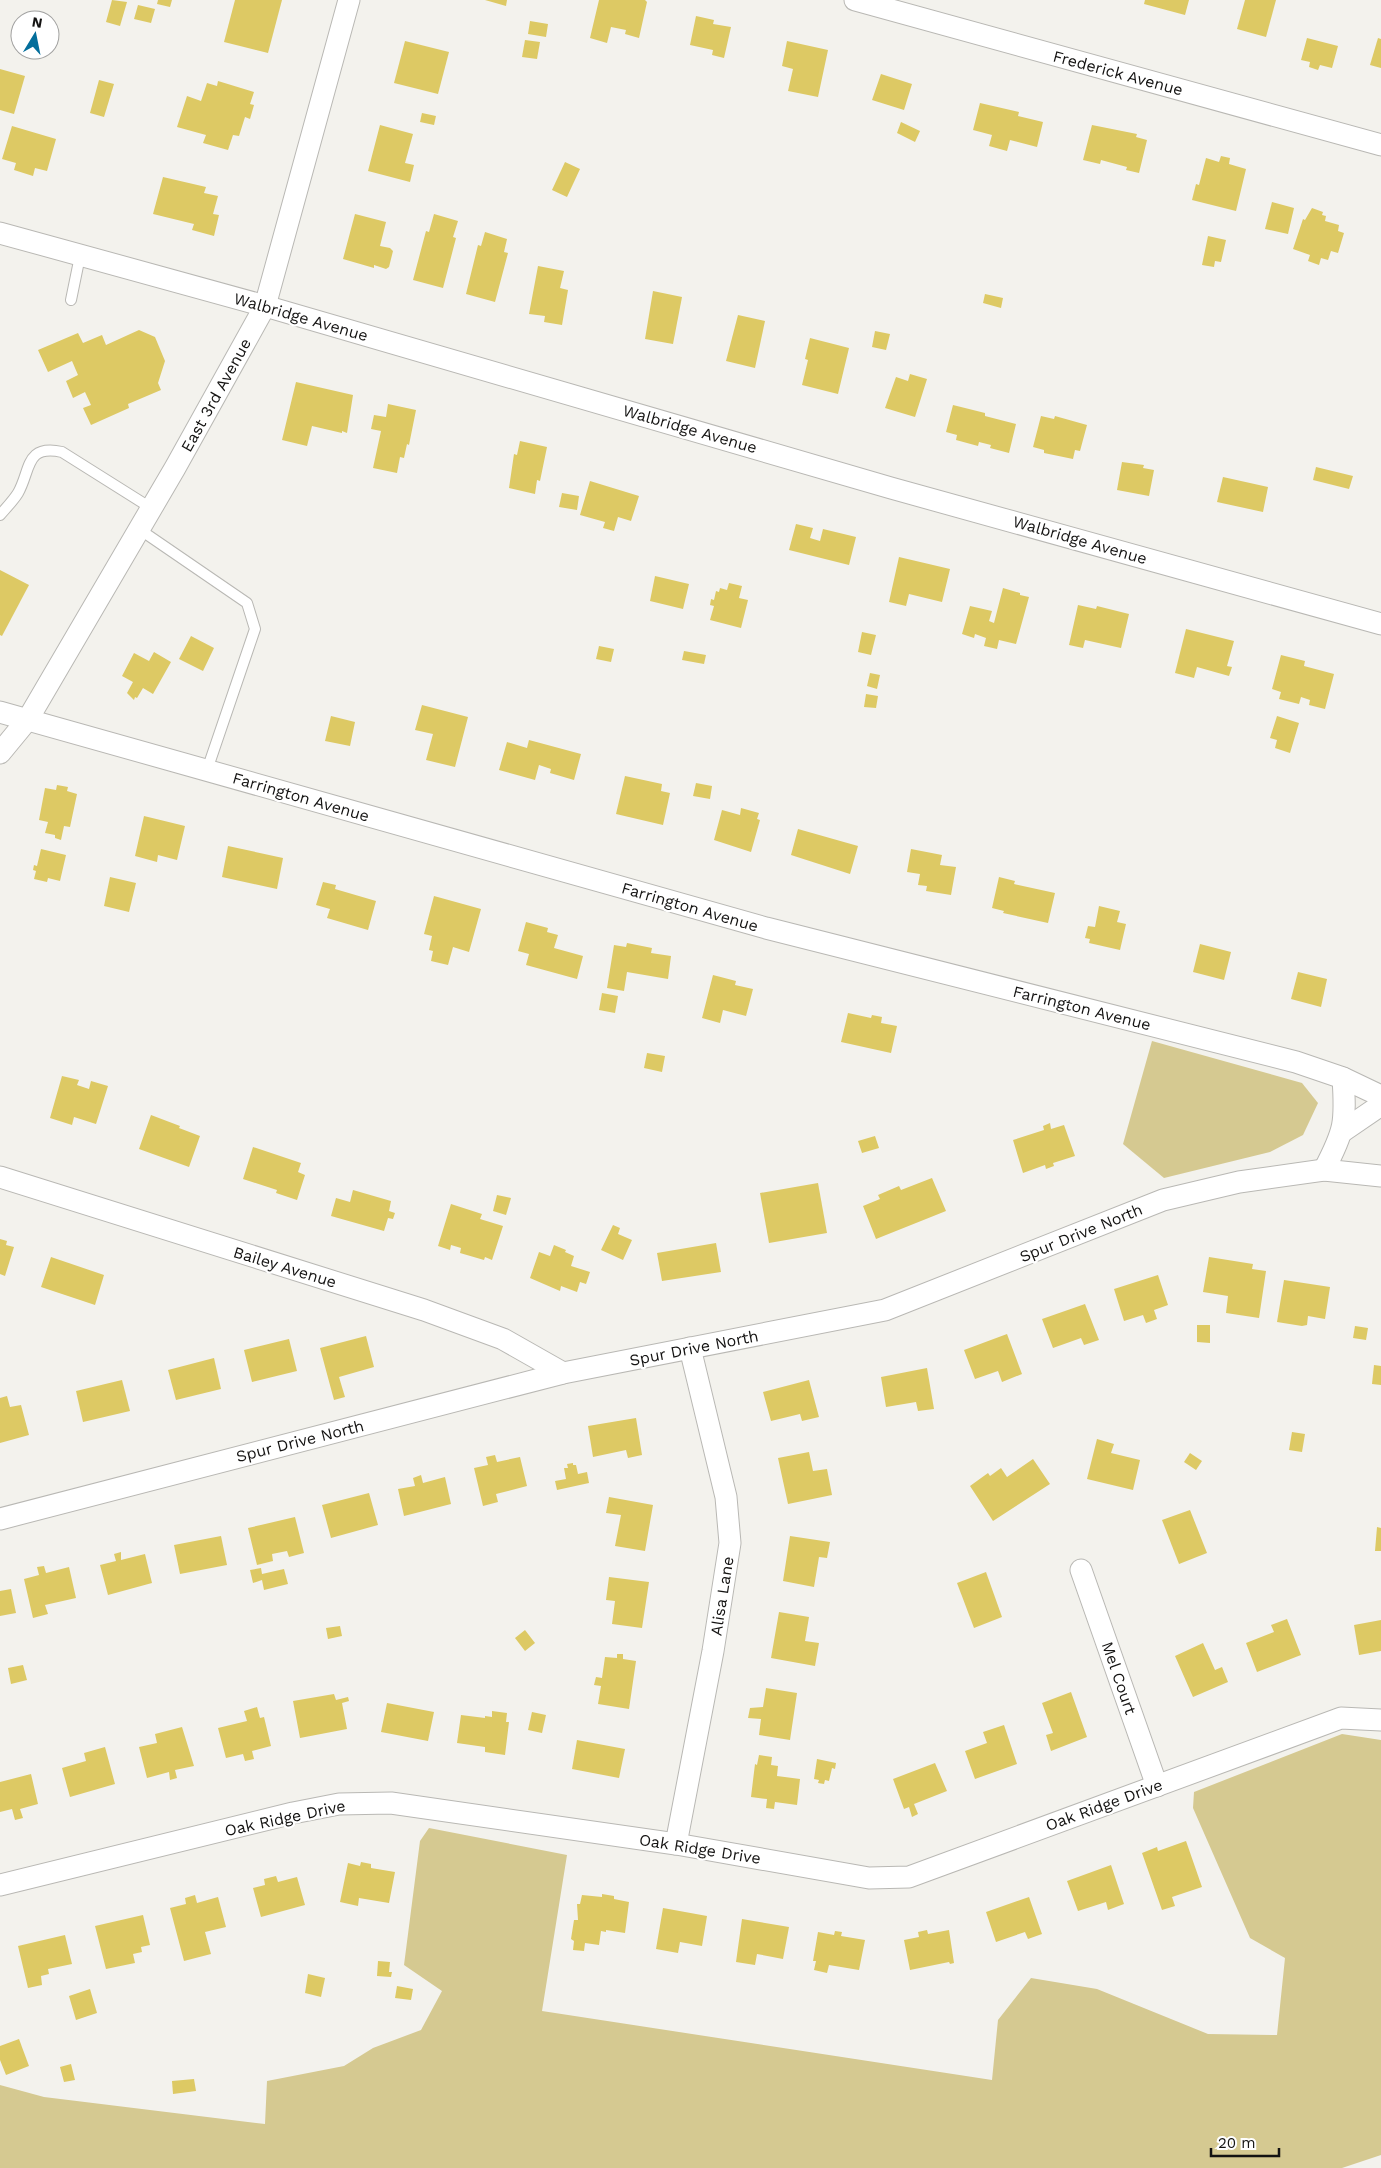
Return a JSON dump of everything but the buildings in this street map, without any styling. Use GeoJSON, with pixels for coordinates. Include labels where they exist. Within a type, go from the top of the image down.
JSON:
{"type":"FeatureCollection","features":[{"type":"Feature","properties":{"kind":"street","name":"East 3rd Avenue"},"geometry":{"type":"LineString","coordinates":[[0,752],[28,720],[265,306],[349,0]]}},
{"type":"Feature","properties":{"kind":"street","name":"Frederick Avenue"},"geometry":{"type":"LineString","coordinates":[[855,0],[1381,145]]}},
{"type":"Feature","properties":{"kind":"street","name":"Walbridge Avenue"},"geometry":{"type":"LineString","coordinates":[[0,233],[265,306],[900,490],[1381,624]]}},
{"type":"Feature","properties":{"kind":"street","name":"Farrington Avenue"},"geometry":{"type":"LineString","coordinates":[[0,712],[766,928],[1296,1062],[1343,1078],[1381,1096]]}},
{"type":"Feature","properties":{"kind":"street"},"geometry":{"type":"LineString","coordinates":[[1324,1170],[1343,1131],[1345,1113],[1343,1078]]}},
{"type":"Feature","properties":{"kind":"street"},"geometry":{"type":"LineString","coordinates":[[1343,1131],[1381,1105]]}},
{"type":"Feature","properties":{"kind":"street","name":"Spur Drive North"},"geometry":{"type":"LineString","coordinates":[[0,1519],[563,1373],[885,1310],[1163,1200],[1240,1182],[1324,1170],[1381,1176]]}},
{"type":"Feature","properties":{"kind":"street","name":"Bailey Avenue"},"geometry":{"type":"LineString","coordinates":[[0,1177],[424,1310],[502,1338],[563,1373]]}},
{"type":"Feature","properties":{"kind":"street","name":"Alisa Lane"},"geometry":{"type":"LineString","coordinates":[[676,1844],[713,1651],[730,1543],[726,1497],[690,1348]]}},
{"type":"Feature","properties":{"kind":"street","name":"Mel Court"},"geometry":{"type":"LineString","coordinates":[[1081,1570],[1157,1786]]}},
{"type":"Feature","properties":{"kind":"street","name":"Oak Ridge Drive"},"geometry":{"type":"LineString","coordinates":[[0,1885],[339,1804],[391,1804],[676,1844],[869,1878],[909,1877],[1341,1718],[1381,1720]]}},
{"type":"Feature","properties":{"kind":"lane"},"geometry":{"type":"LineString","coordinates":[[71,300],[80,256]]}},
{"type":"Feature","properties":{"kind":"lane"},"geometry":{"type":"LineString","coordinates":[[0,515],[18,493],[28,463],[38,452],[49,449],[62,452],[151,508]]}},
{"type":"Feature","properties":{"kind":"lane"},"geometry":{"type":"LineString","coordinates":[[139,529],[246,603],[256,628],[207,770]]}},
{"type":"Feature","properties":{"kind":"shaded area"},"geometry":{"type":"Polygon","coordinates":[[[1152,1041],[1302,1083],[1318,1103],[1303,1135],[1270,1152],[1164,1178],[1123,1144],[1152,1041]]]}},
{"type":"Feature","properties":{"kind":"shaded area"},"geometry":{"type":"Polygon","coordinates":[[[1342,1734],[1381,1740],[1381,2155],[1342,2168],[0,2168],[0,2085],[44,2097],[265,2124],[267,2081],[344,2066],[373,2048],[421,2030],[442,1991],[404,1965],[420,1841],[429,1828],[567,1855],[542,2011],[992,2080],[998,2020],[1031,1978],[1097,1989],[1208,2034],[1277,2035],[1285,1958],[1250,1938],[1193,1808],[1194,1792],[1342,1734]]]}}]}
